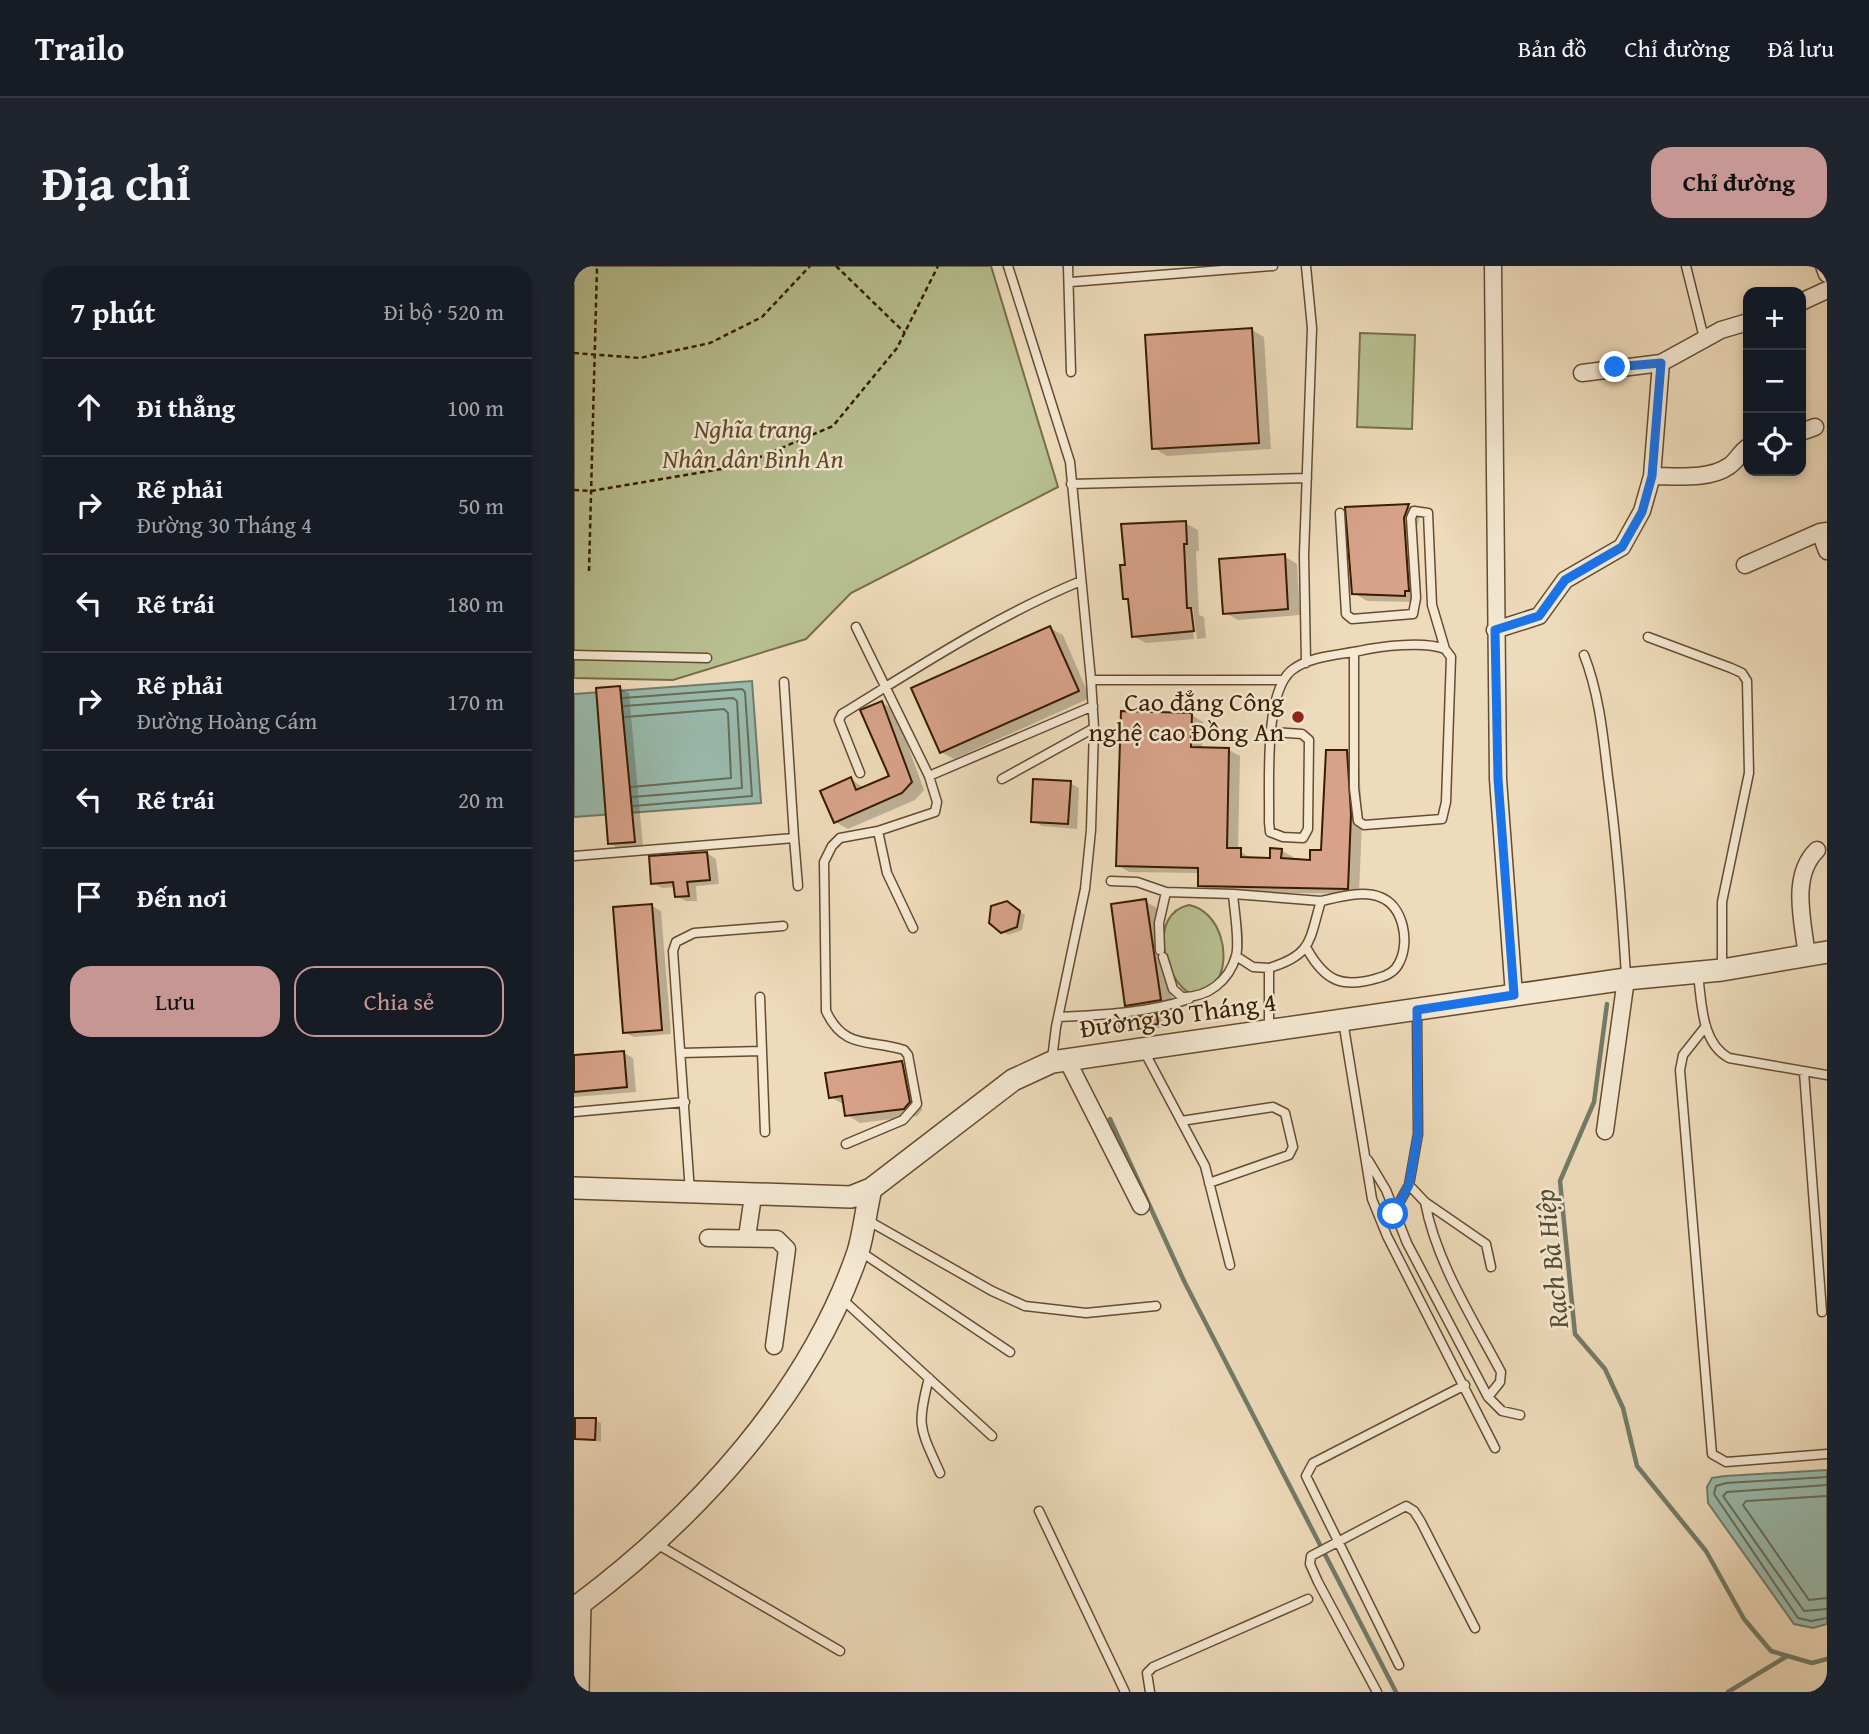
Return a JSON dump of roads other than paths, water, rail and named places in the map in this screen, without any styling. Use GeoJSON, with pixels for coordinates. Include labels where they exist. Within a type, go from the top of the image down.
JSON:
{"type":"FeatureCollection","features":[{"type":"Feature","properties":{"kind":"street"},"geometry":{"type":"LineString","coordinates":[[1493,266],[1498,779],[1514,995]]}},
{"type":"Feature","properties":{"kind":"street"},"geometry":{"type":"LineString","coordinates":[[1824,266],[1827,274]]}},
{"type":"Feature","properties":{"kind":"street"},"geometry":{"type":"LineString","coordinates":[[1806,300],[1827,290]]}},
{"type":"Feature","properties":{"kind":"street"},"geometry":{"type":"LineString","coordinates":[[1582,373],[1661,363],[1704,338],[1743,324]]}},
{"type":"Feature","properties":{"kind":"street"},"geometry":{"type":"LineString","coordinates":[[1495,630],[1539,616],[1565,580],[1622,547],[1642,512],[1652,476],[1661,363]]}},
{"type":"Feature","properties":{"kind":"street"},"geometry":{"type":"LineString","coordinates":[[1652,476],[1695,475],[1720,470],[1730,466],[1743,450]]}},
{"type":"Feature","properties":{"kind":"street"},"geometry":{"type":"LineString","coordinates":[[1745,565],[1824,532],[1827,551]]}},
{"type":"Feature","properties":{"kind":"street"},"geometry":{"type":"LineString","coordinates":[[1817,850],[1801,875],[1817,954]]}},
{"type":"Feature","properties":{"kind":"street","name":"Đường 30 Tháng 4"},"geometry":{"type":"LineString","coordinates":[[574,1188],[841,1197],[871,1189],[1013,1080],[1059,1061],[1626,979],[1722,970],[1817,954]]}},
{"type":"Feature","properties":{"kind":"street"},"geometry":{"type":"LineString","coordinates":[[1605,1131],[1626,979]]}},
{"type":"Feature","properties":{"kind":"street"},"geometry":{"type":"LineString","coordinates":[[1059,1061],[1141,1206]]}},
{"type":"Feature","properties":{"kind":"street"},"geometry":{"type":"LineString","coordinates":[[578,1692],[577,1602],[626,1570],[655,1543],[774,1413],[807,1364],[839,1296],[858,1250],[871,1189]]}},
{"type":"Feature","properties":{"kind":"street"},"geometry":{"type":"LineString","coordinates":[[747,1237],[753,1196]]}},
{"type":"Feature","properties":{"kind":"street"},"geometry":{"type":"LineString","coordinates":[[708,1238],[777,1239],[787,1248],[774,1346]]}},
{"type":"Feature","properties":{"kind":"lane"},"geometry":{"type":"LineString","coordinates":[[1007,266],[1070,462],[1093,706],[1091,830],[1085,889],[1058,1017],[1059,1061]]}},
{"type":"Feature","properties":{"kind":"lane"},"geometry":{"type":"LineString","coordinates":[[1068,266],[1071,282],[1071,372]]}},
{"type":"Feature","properties":{"kind":"lane"},"geometry":{"type":"LineString","coordinates":[[1071,282],[1273,266]]}},
{"type":"Feature","properties":{"kind":"lane"},"geometry":{"type":"LineString","coordinates":[[1306,266],[1312,328],[1307,478],[1306,663]]}},
{"type":"Feature","properties":{"kind":"lane"},"geometry":{"type":"LineString","coordinates":[[1686,266],[1704,338]]}},
{"type":"Feature","properties":{"kind":"lane"},"geometry":{"type":"LineString","coordinates":[[1071,484],[1307,478]]}},
{"type":"Feature","properties":{"kind":"lane"},"geometry":{"type":"LineString","coordinates":[[1340,513],[1346,614],[1352,619],[1413,614],[1416,598],[1411,518],[1414,511],[1428,513],[1432,605],[1445,649],[1451,657],[1445,814],[1442,819],[1433,822],[1364,825],[1356,816],[1353,652]]}},
{"type":"Feature","properties":{"kind":"lane"},"geometry":{"type":"LineString","coordinates":[[860,773],[839,716],[925,661],[1033,601],[1081,582]]}},
{"type":"Feature","properties":{"kind":"lane"},"geometry":{"type":"LineString","coordinates":[[846,1144],[903,1120],[917,1104],[908,1055],[904,1050],[850,1040],[832,1024],[826,1011],[824,862],[832,846],[840,838],[878,831],[935,812],[937,802],[929,776],[856,627]]}},
{"type":"Feature","properties":{"kind":"lane"},"geometry":{"type":"LineString","coordinates":[[1648,637],[1731,668],[1742,673],[1747,681],[1749,773],[1722,902],[1722,970]]}},
{"type":"Feature","properties":{"kind":"lane"},"geometry":{"type":"LineString","coordinates":[[1273,733],[1302,734],[1310,740],[1308,829],[1303,838],[1283,837],[1270,832],[1273,712],[1283,680],[1292,670],[1306,663],[1353,652],[1388,647],[1445,649]]}},
{"type":"Feature","properties":{"kind":"lane"},"geometry":{"type":"LineString","coordinates":[[574,655],[707,658]]}},
{"type":"Feature","properties":{"kind":"lane"},"geometry":{"type":"LineString","coordinates":[[1584,655],[1594,681],[1608,770],[1617,843],[1626,979]]}},
{"type":"Feature","properties":{"kind":"lane"},"geometry":{"type":"LineString","coordinates":[[1091,680],[1283,680]]}},
{"type":"Feature","properties":{"kind":"lane"},"geometry":{"type":"LineString","coordinates":[[784,682],[798,886]]}},
{"type":"Feature","properties":{"kind":"lane"},"geometry":{"type":"LineString","coordinates":[[929,776],[1093,706]]}},
{"type":"Feature","properties":{"kind":"lane"},"geometry":{"type":"LineString","coordinates":[[1002,779],[1094,728]]}},
{"type":"Feature","properties":{"kind":"lane"},"geometry":{"type":"LineString","coordinates":[[878,831],[887,873],[913,928]]}},
{"type":"Feature","properties":{"kind":"lane"},"geometry":{"type":"LineString","coordinates":[[574,856],[794,838]]}},
{"type":"Feature","properties":{"kind":"lane"},"geometry":{"type":"LineString","coordinates":[[1111,881],[1137,883],[1166,892],[1321,901],[1356,895],[1381,897],[1395,909],[1403,928],[1405,947],[1398,965],[1387,975],[1350,984],[1331,978],[1318,969],[1307,949]]}},
{"type":"Feature","properties":{"kind":"lane"},"geometry":{"type":"LineString","coordinates":[[1166,892],[1159,923],[1161,953],[1173,989],[1182,996],[1194,997]]}},
{"type":"Feature","properties":{"kind":"lane"},"geometry":{"type":"LineString","coordinates":[[1058,1017],[1155,1009],[1205,995],[1218,986],[1236,956],[1233,894]]}},
{"type":"Feature","properties":{"kind":"lane"},"geometry":{"type":"LineString","coordinates":[[1236,956],[1253,967],[1269,968],[1288,962],[1307,949],[1321,901]]}},
{"type":"Feature","properties":{"kind":"lane"},"geometry":{"type":"LineString","coordinates":[[690,1192],[673,951],[676,942],[694,933],[782,926]]}},
{"type":"Feature","properties":{"kind":"lane"},"geometry":{"type":"LineString","coordinates":[[1269,968],[1269,1029]]}},
{"type":"Feature","properties":{"kind":"lane"},"geometry":{"type":"LineString","coordinates":[[1697,972],[1706,1026],[1714,1046],[1729,1058],[1827,1075]]}},
{"type":"Feature","properties":{"kind":"lane"},"geometry":{"type":"LineString","coordinates":[[760,996],[765,1132]]}},
{"type":"Feature","properties":{"kind":"lane"},"geometry":{"type":"LineString","coordinates":[[1393,1214],[1409,1185],[1418,1133],[1417,1010]]}},
{"type":"Feature","properties":{"kind":"lane"},"geometry":{"type":"LineString","coordinates":[[1343,1021],[1372,1199],[1387,1236],[1495,1448]]}},
{"type":"Feature","properties":{"kind":"lane"},"geometry":{"type":"LineString","coordinates":[[1706,1026],[1683,1055],[1680,1070],[1712,1454],[1726,1462],[1827,1454]]}},
{"type":"Feature","properties":{"kind":"lane"},"geometry":{"type":"LineString","coordinates":[[1142,1048],[1205,1166],[1230,1265]]}},
{"type":"Feature","properties":{"kind":"lane"},"geometry":{"type":"LineString","coordinates":[[681,1054],[762,1051]]}},
{"type":"Feature","properties":{"kind":"lane"},"geometry":{"type":"LineString","coordinates":[[1804,1072],[1822,1311]]}},
{"type":"Feature","properties":{"kind":"lane"},"geometry":{"type":"LineString","coordinates":[[574,1112],[684,1102]]}},
{"type":"Feature","properties":{"kind":"lane"},"geometry":{"type":"LineString","coordinates":[[1181,1121],[1273,1107],[1285,1113],[1293,1147],[1289,1155],[1209,1183]]}},
{"type":"Feature","properties":{"kind":"lane"},"geometry":{"type":"LineString","coordinates":[[1364,1155],[1386,1190],[1393,1214],[1488,1397],[1502,1411],[1520,1415]]}},
{"type":"Feature","properties":{"kind":"lane"},"geometry":{"type":"LineString","coordinates":[[1409,1185],[1425,1202],[1486,1244],[1491,1267]]}},
{"type":"Feature","properties":{"kind":"lane"},"geometry":{"type":"LineString","coordinates":[[1425,1202],[1428,1219],[1446,1266],[1501,1372],[1500,1382],[1488,1397]]}},
{"type":"Feature","properties":{"kind":"lane"},"geometry":{"type":"LineString","coordinates":[[864,1219],[992,1291],[1024,1306],[1086,1313],[1156,1306]]}},
{"type":"Feature","properties":{"kind":"lane"},"geometry":{"type":"LineString","coordinates":[[858,1250],[1010,1352]]}},
{"type":"Feature","properties":{"kind":"lane"},"geometry":{"type":"LineString","coordinates":[[839,1296],[992,1436]]}},
{"type":"Feature","properties":{"kind":"lane"},"geometry":{"type":"LineString","coordinates":[[929,1378],[919,1416],[924,1437],[940,1474]]}},
{"type":"Feature","properties":{"kind":"lane"},"geometry":{"type":"LineString","coordinates":[[1399,1665],[1333,1542],[1306,1476],[1309,1467],[1465,1385]]}},
{"type":"Feature","properties":{"kind":"lane"},"geometry":{"type":"LineString","coordinates":[[1377,1692],[1318,1582],[1310,1564],[1314,1553],[1406,1506],[1414,1511],[1475,1628]]}},
{"type":"Feature","properties":{"kind":"lane"},"geometry":{"type":"LineString","coordinates":[[1039,1511],[1125,1692]]}},
{"type":"Feature","properties":{"kind":"lane"},"geometry":{"type":"LineString","coordinates":[[655,1543],[840,1651]]}},
{"type":"Feature","properties":{"kind":"lane"},"geometry":{"type":"LineString","coordinates":[[1150,1692],[1147,1673],[1153,1667],[1308,1599]]}},
{"type":"Feature","properties":{"kind":"water"},"geometry":{"type":"Polygon","coordinates":[[[752,681],[761,803],[574,817],[574,694],[752,681]]]}},
{"type":"Feature","properties":{"kind":"water"},"geometry":{"type":"Polygon","coordinates":[[[1827,1470],[1827,1624],[1813,1628],[1794,1624],[1708,1503],[1707,1487],[1712,1478],[1725,1476],[1827,1470]]]}},
{"type":"Feature","properties":{"kind":"waterway","name":"Rạch Bà Hiệp"},"geometry":{"type":"LineString","coordinates":[[1607,1004],[1594,1102],[1560,1181],[1575,1334],[1605,1369],[1623,1408],[1637,1466],[1706,1551],[1744,1619],[1771,1651],[1812,1663],[1827,1659]]}},
{"type":"Feature","properties":{"kind":"waterway"},"geometry":{"type":"LineString","coordinates":[[1110,1119],[1185,1283],[1396,1692]]}},
{"type":"Feature","properties":{"kind":"waterway"},"geometry":{"type":"LineString","coordinates":[[1728,1692],[1787,1656]]}},
{"type":"Feature","properties":{"kind":"place","name":"Cao đẳng Công nghệ cao Đồng An"},"geometry":{"type":"Point","coordinates":[1298,717]}},
{"type":"Feature","properties":{"kind":"park label","name":"Nghĩa trang Nhân dân Bình An"},"geometry":{"type":"Point","coordinates":[753,444]}}]}
